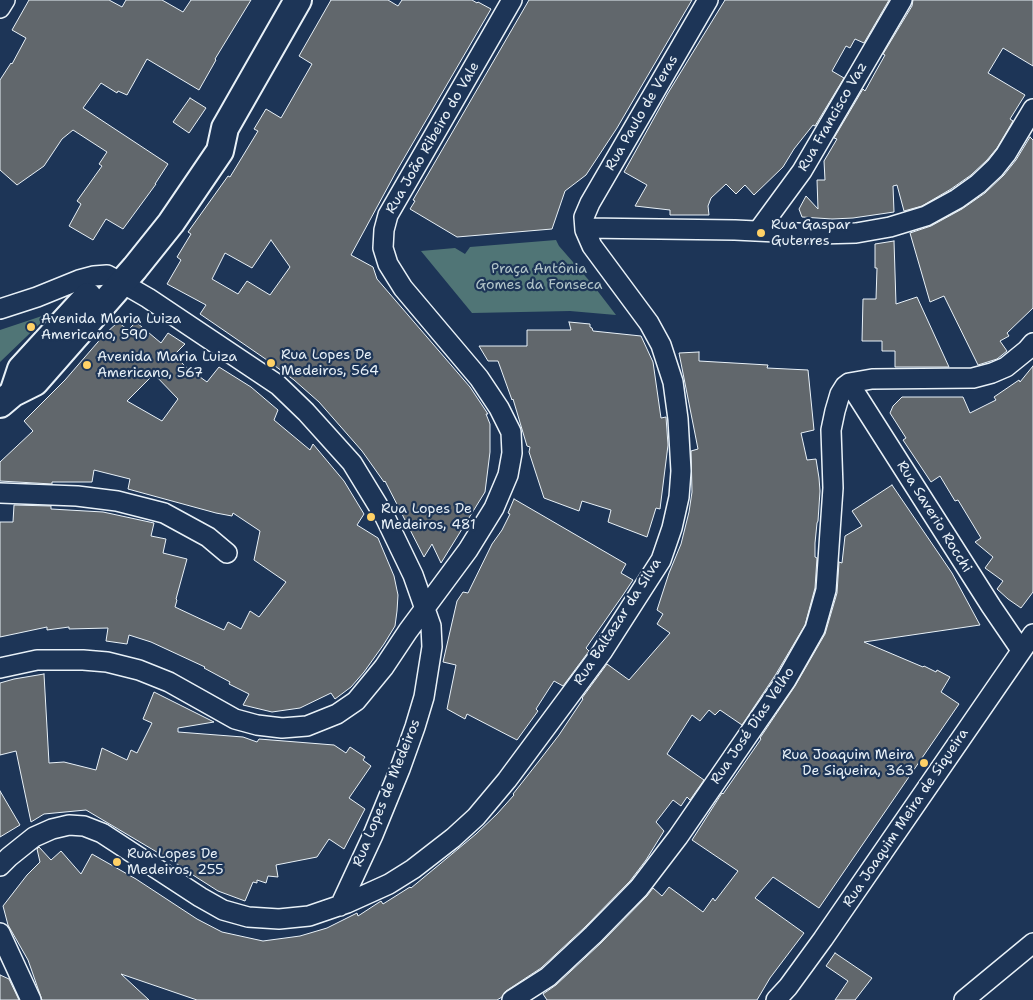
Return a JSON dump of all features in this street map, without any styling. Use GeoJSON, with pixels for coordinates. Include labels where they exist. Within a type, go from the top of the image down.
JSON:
{"type":"FeatureCollection","features":[{"type":"Feature","properties":{"kind":"main road"},"geometry":{"type":"LineString","coordinates":[[6,399],[21,369],[114,279],[130,248],[205,141],[225,128],[298,0]]}},
{"type":"Feature","properties":{"kind":"street"},"geometry":{"type":"LineString","coordinates":[[0,8],[5,0]]}},
{"type":"Feature","properties":{"kind":"street","name":"Rua João Ribeiro do Vale"},"geometry":{"type":"LineString","coordinates":[[0,668],[37,660],[107,662],[139,670],[169,682],[235,719],[257,725],[282,728],[307,726],[337,714],[356,701],[384,667],[468,550],[494,508],[508,475],[512,453],[511,432],[499,408],[479,378],[403,288],[388,264],[383,248],[384,230],[388,216],[512,0]]}},
{"type":"Feature","properties":{"kind":"street","name":"Rua Paulo de Veras"},"geometry":{"type":"LineString","coordinates":[[585,228],[584,217],[590,203],[708,0]]}},
{"type":"Feature","properties":{"kind":"street","name":"Rua Francisco Vaz"},"geometry":{"type":"LineString","coordinates":[[758,231],[802,171],[902,0]]}},
{"type":"Feature","properties":{"kind":"street"},"geometry":{"type":"LineString","coordinates":[[585,228],[818,234],[856,233],[890,227],[926,216],[957,199],[978,184],[995,168],[1006,154],[1033,109]]}},
{"type":"Feature","properties":{"kind":"street","name":"Rua Baltazar da Silva"},"geometry":{"type":"LineString","coordinates":[[340,906],[397,879],[453,838],[476,817],[508,780],[602,652],[660,560],[670,536],[679,497],[681,471],[678,419],[673,382],[661,345],[649,323],[592,246],[585,228]]}},
{"type":"Feature","properties":{"kind":"street"},"geometry":{"type":"LineString","coordinates":[[0,309],[94,276],[114,279]]}},
{"type":"Feature","properties":{"kind":"street","name":"Rua Lopes de Medeiros"},"geometry":{"type":"LineString","coordinates":[[114,279],[148,298],[278,385],[306,412],[352,463],[385,517],[413,575],[425,608],[431,626],[432,647],[424,697],[400,769],[373,835],[340,906]]}},
{"type":"Feature","properties":{"kind":"street"},"geometry":{"type":"LineString","coordinates":[[850,383],[872,379],[973,378],[992,374],[1006,367],[1033,343]]}},
{"type":"Feature","properties":{"kind":"street","name":"Rua Saverio Rocchi"},"geometry":{"type":"LineString","coordinates":[[850,383],[991,606],[1021,650]]}},
{"type":"Feature","properties":{"kind":"street","name":"Rua José Dias Velho"},"geometry":{"type":"LineString","coordinates":[[512,1000],[548,977],[639,888],[678,837],[786,680],[815,630],[826,590],[833,488],[831,430],[840,394],[845,386],[850,383]]}},
{"type":"Feature","properties":{"kind":"street"},"geometry":{"type":"LineString","coordinates":[[0,493],[77,496],[117,501],[164,513],[208,537],[227,553]]}},
{"type":"Feature","properties":{"kind":"street","name":"Rua Joaquim Meira de Siqueira"},"geometry":{"type":"LineString","coordinates":[[776,1000],[824,939],[1033,634]]}},
{"type":"Feature","properties":{"kind":"street"},"geometry":{"type":"LineString","coordinates":[[0,866],[9,856],[34,836],[52,829],[84,826],[102,833],[223,910],[248,917],[279,919],[309,916],[340,906]]}},
{"type":"Feature","properties":{"kind":"street"},"geometry":{"type":"LineString","coordinates":[[0,932],[31,1000]]}},
{"type":"Feature","properties":{"kind":"street"},"geometry":{"type":"LineString","coordinates":[[964,1000],[1033,943]]}},
{"type":"Feature","properties":{"kind":"green space","name":"Praça Antônia Gomes da Fonseca"},"geometry":{"type":"Polygon","coordinates":[[[556,240],[616,315],[570,311],[472,313],[421,251],[455,248],[465,254],[470,247],[556,240]]]}},
{"type":"Feature","properties":{"kind":"green space"},"geometry":{"type":"Polygon","coordinates":[[[51,313],[0,362],[0,330],[51,313]]]}},
{"type":"Feature","properties":{"kind":"building"},"geometry":{"type":"Polygon","coordinates":[[[29,0],[109,0],[122,7],[126,0],[162,0],[183,12],[191,0],[251,0],[215,59],[199,90],[147,59],[127,95],[118,91],[117,93],[101,83],[83,108],[168,164],[156,184],[123,229],[106,219],[93,240],[69,226],[81,204],[77,201],[102,166],[99,164],[107,152],[73,130],[62,139],[44,166],[17,185],[0,170],[0,80],[12,64],[26,38],[12,30],[29,0]]]}},
{"type":"Feature","properties":{"kind":"building"},"geometry":{"type":"Polygon","coordinates":[[[331,0],[388,0],[398,6],[402,0],[472,0],[491,9],[396,172],[351,255],[373,267],[377,279],[470,387],[488,414],[486,414],[490,424],[490,452],[485,492],[441,563],[432,544],[424,557],[385,481],[362,451],[319,402],[267,360],[200,314],[206,305],[167,284],[181,260],[177,257],[191,234],[188,232],[228,176],[230,177],[258,131],[254,129],[266,109],[281,118],[312,64],[299,56],[331,0]],[[271,240],[252,268],[225,253],[212,279],[238,294],[247,281],[270,295],[290,267],[271,240]]]}},
{"type":"Feature","properties":{"kind":"building"},"geometry":{"type":"Polygon","coordinates":[[[529,0],[692,0],[617,128],[586,175],[565,191],[552,229],[457,237],[410,209],[415,201],[413,200],[529,0]]]}},
{"type":"Feature","properties":{"kind":"building"},"geometry":{"type":"Polygon","coordinates":[[[725,0],[889,0],[864,43],[855,39],[850,48],[846,46],[832,71],[844,78],[815,126],[813,125],[794,149],[783,167],[754,195],[745,185],[736,194],[726,184],[711,198],[708,206],[709,215],[670,215],[670,210],[635,206],[647,185],[624,172],[668,93],[725,0]]]}},
{"type":"Feature","properties":{"kind":"building"},"geometry":{"type":"Polygon","coordinates":[[[913,0],[1033,0],[1033,66],[1003,48],[988,73],[1025,95],[1010,119],[1013,121],[997,148],[971,175],[922,206],[904,211],[897,185],[893,186],[894,212],[853,218],[802,217],[799,209],[806,196],[818,209],[817,180],[825,180],[824,161],[837,139],[834,138],[863,89],[865,91],[885,55],[883,54],[912,6],[913,0]]]}},
{"type":"Feature","properties":{"kind":"building"},"geometry":{"type":"Polygon","coordinates":[[[190,98],[206,108],[189,133],[173,122],[190,98]]]}},
{"type":"Feature","properties":{"kind":"building"},"geometry":{"type":"Polygon","coordinates":[[[1030,137],[1033,140],[1033,308],[1007,333],[1009,336],[1000,341],[1007,351],[997,359],[978,365],[944,296],[930,302],[910,233],[931,226],[962,209],[985,193],[1004,175],[1030,137]]]}},
{"type":"Feature","properties":{"kind":"building"},"geometry":{"type":"Polygon","coordinates":[[[894,241],[896,304],[917,297],[949,367],[895,367],[895,351],[882,351],[882,341],[862,341],[863,299],[876,299],[877,268],[875,268],[875,244],[894,241]]]}},
{"type":"Feature","properties":{"kind":"building"},"geometry":{"type":"Polygon","coordinates":[[[118,322],[128,330],[136,322],[161,343],[168,333],[185,344],[174,355],[186,367],[207,382],[219,367],[251,387],[278,410],[274,420],[310,450],[313,444],[344,481],[364,514],[357,525],[378,538],[394,576],[398,595],[395,626],[364,672],[351,687],[335,699],[331,693],[300,708],[272,712],[243,705],[249,694],[229,684],[230,682],[205,667],[151,642],[129,635],[127,644],[106,641],[108,628],[69,629],[69,627],[47,630],[47,627],[0,637],[0,522],[13,522],[14,505],[51,506],[51,509],[103,512],[154,523],[151,536],[166,539],[163,553],[187,559],[175,607],[224,630],[228,622],[241,629],[250,611],[259,617],[286,582],[254,560],[260,531],[233,513],[232,516],[216,513],[128,489],[130,479],[94,470],[92,482],[52,482],[52,484],[0,481],[0,462],[33,431],[24,421],[65,380],[104,335],[118,322]],[[154,374],[127,401],[162,421],[178,399],[154,374]]]}},
{"type":"Feature","properties":{"kind":"building"},"geometry":{"type":"Polygon","coordinates":[[[569,322],[590,324],[593,331],[641,336],[653,362],[661,418],[666,417],[668,445],[660,509],[656,508],[647,537],[608,522],[611,510],[582,501],[579,511],[544,498],[529,452],[530,447],[527,446],[513,399],[498,361],[488,361],[479,346],[527,346],[527,330],[571,330],[569,322]]]}},
{"type":"Feature","properties":{"kind":"building"},"geometry":{"type":"Polygon","coordinates":[[[699,352],[699,361],[768,365],[767,368],[808,370],[814,430],[801,433],[807,460],[816,459],[819,478],[820,491],[815,543],[815,557],[817,558],[815,588],[805,625],[776,674],[742,725],[720,710],[715,715],[709,710],[700,721],[692,715],[667,754],[704,780],[690,800],[687,797],[681,806],[673,800],[656,822],[664,831],[646,860],[630,881],[585,927],[541,968],[506,991],[497,1000],[197,1000],[121,974],[149,1000],[42,1000],[28,960],[8,925],[3,906],[27,875],[40,862],[37,849],[39,847],[51,860],[61,851],[81,874],[92,854],[136,879],[197,919],[222,932],[263,941],[300,936],[327,928],[357,913],[358,916],[381,901],[383,904],[411,888],[497,814],[514,795],[559,735],[582,698],[607,664],[629,680],[670,633],[657,624],[663,614],[657,610],[681,544],[692,492],[691,451],[698,449],[679,353],[699,352]]]}},
{"type":"Feature","properties":{"kind":"building"},"geometry":{"type":"Polygon","coordinates":[[[1033,366],[1033,592],[1021,608],[997,589],[1003,581],[985,568],[993,557],[975,542],[981,538],[958,500],[955,501],[940,476],[931,482],[903,440],[906,438],[890,413],[893,406],[902,397],[963,397],[970,413],[996,400],[994,397],[1019,380],[1020,382],[1033,366]]]}},
{"type":"Feature","properties":{"kind":"building"},"geometry":{"type":"Polygon","coordinates":[[[892,485],[952,573],[980,625],[864,642],[936,672],[937,670],[950,677],[941,692],[959,704],[819,908],[773,877],[755,898],[804,933],[770,978],[757,1000],[547,1000],[543,994],[556,985],[601,943],[653,888],[662,896],[669,887],[703,912],[713,898],[715,901],[738,871],[692,840],[722,793],[761,739],[825,634],[837,593],[839,562],[842,563],[845,536],[862,526],[852,511],[892,485]]]}},
{"type":"Feature","properties":{"kind":"building"},"geometry":{"type":"Polygon","coordinates":[[[514,499],[626,564],[621,573],[633,580],[586,648],[589,651],[563,686],[554,681],[536,709],[538,711],[517,740],[467,714],[465,719],[447,709],[456,665],[443,662],[457,601],[463,592],[468,593],[492,544],[510,514],[508,513],[514,499]]]}},
{"type":"Feature","properties":{"kind":"building"},"geometry":{"type":"Polygon","coordinates":[[[44,674],[49,763],[64,762],[96,770],[102,748],[127,760],[131,750],[137,753],[152,723],[143,719],[154,692],[214,722],[178,728],[178,732],[243,737],[257,742],[259,739],[334,745],[346,753],[350,747],[365,757],[363,760],[371,766],[349,798],[365,809],[344,849],[329,839],[317,857],[276,865],[278,877],[268,876],[266,883],[257,880],[257,883],[253,882],[245,901],[218,891],[182,867],[86,810],[44,814],[31,822],[16,751],[0,755],[0,683],[44,674]]]}},
{"type":"Feature","properties":{"kind":"building"},"geometry":{"type":"Polygon","coordinates":[[[0,791],[20,825],[0,837],[0,791]]]}},
{"type":"Feature","properties":{"kind":"building"},"geometry":{"type":"Polygon","coordinates":[[[835,953],[872,978],[855,1000],[835,1000],[848,981],[826,966],[835,953]]]}},
{"type":"Feature","properties":{"kind":"building"},"geometry":{"type":"Polygon","coordinates":[[[0,975],[9,979],[19,1000],[0,1000],[0,975]]]}},
{"type":"Feature","properties":{"kind":"place","name":"Rua Gaspar Guterres"},"geometry":{"type":"Point","coordinates":[761,233]}},
{"type":"Feature","properties":{"kind":"place","name":"Avenida Maria Luiza Americano, 590"},"geometry":{"type":"Point","coordinates":[31,327]}},
{"type":"Feature","properties":{"kind":"place","name":"Rua Lopes De Medeiros, 564"},"geometry":{"type":"Point","coordinates":[271,363]}},
{"type":"Feature","properties":{"kind":"place","name":"Avenida Maria Luiza Americano, 567"},"geometry":{"type":"Point","coordinates":[87,365]}},
{"type":"Feature","properties":{"kind":"place","name":"Rua Lopes De Medeiros, 481"},"geometry":{"type":"Point","coordinates":[371,517]}},
{"type":"Feature","properties":{"kind":"place","name":"Rua Joaquim Meira De Siqueira, 363"},"geometry":{"type":"Point","coordinates":[924,763]}},
{"type":"Feature","properties":{"kind":"place","name":"Rua Lopes De Medeiros, 255"},"geometry":{"type":"Point","coordinates":[117,862]}}]}
